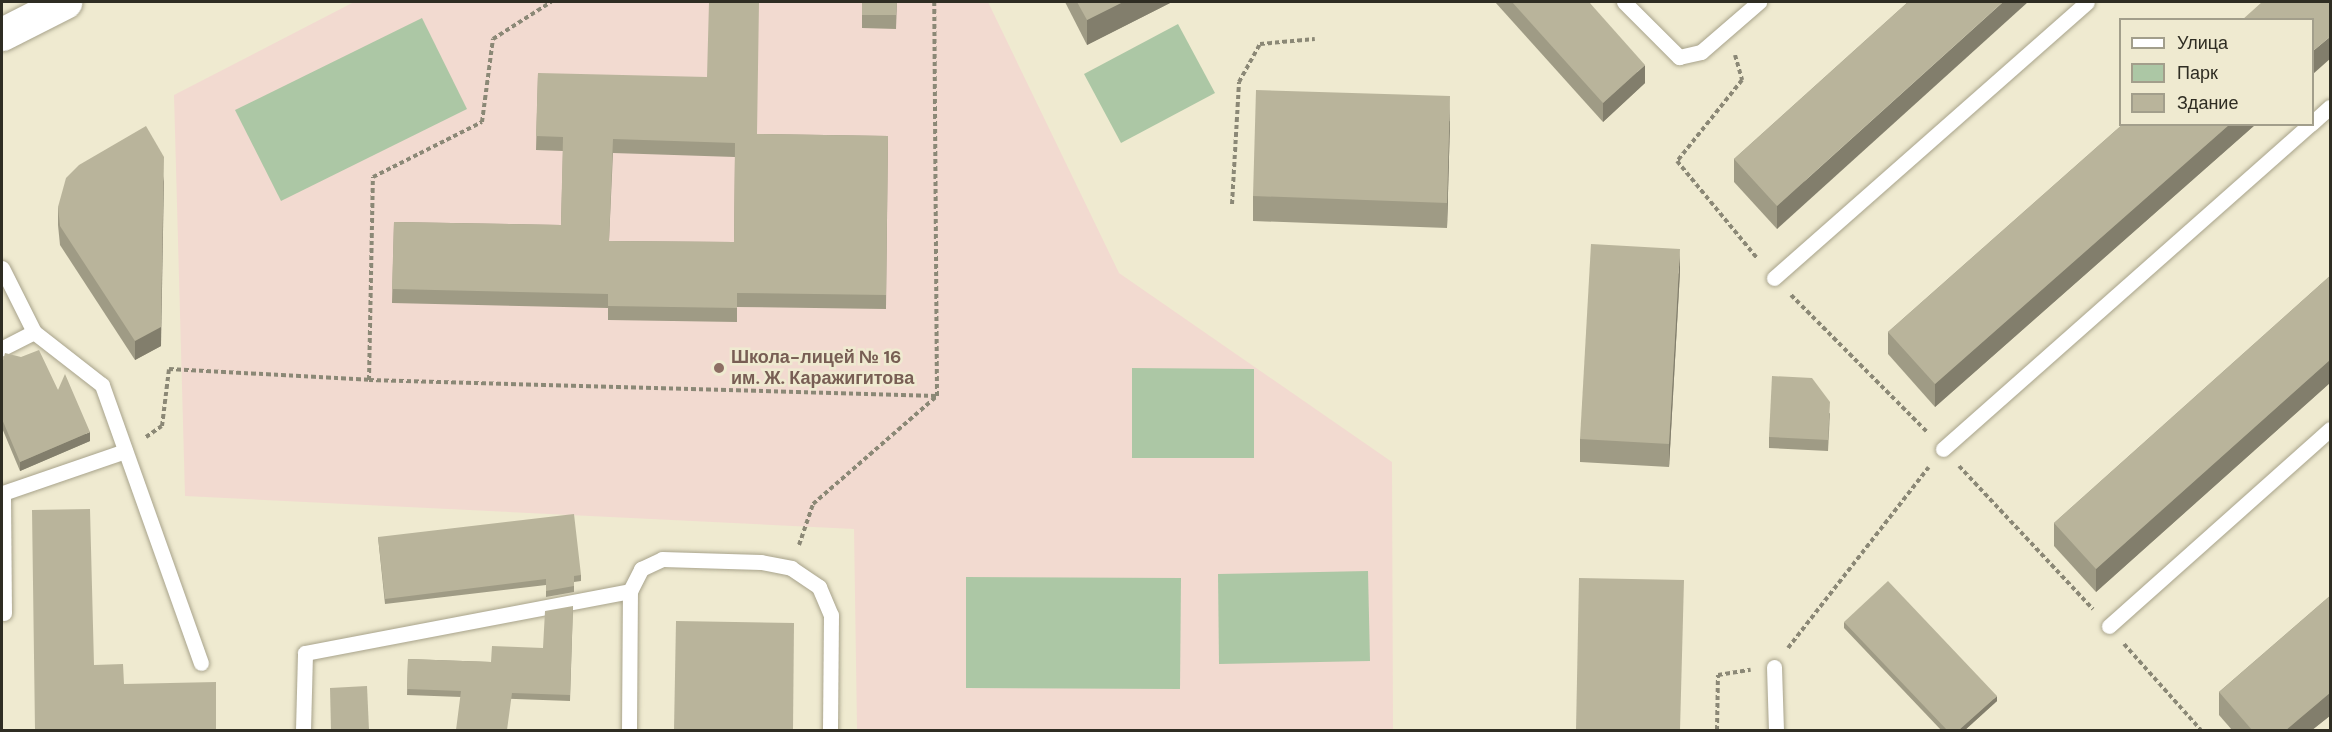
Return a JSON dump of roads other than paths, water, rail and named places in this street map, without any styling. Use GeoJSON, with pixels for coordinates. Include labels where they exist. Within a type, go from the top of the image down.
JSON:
{"type":"FeatureCollection","features":[{"type":"Feature","properties":{"kind":"street"},"geometry":{"type":"LineString","coordinates":[[2,34],[65,2]]}},
{"type":"Feature","properties":{"kind":"lane"},"geometry":{"type":"LineString","coordinates":[[1624,2],[1679,57],[1701,52],[1759,2]]}},
{"type":"Feature","properties":{"kind":"lane"},"geometry":{"type":"LineString","coordinates":[[1774,278],[2087,2]]}},
{"type":"Feature","properties":{"kind":"lane"},"geometry":{"type":"LineString","coordinates":[[2314,122],[2331,107]]}},
{"type":"Feature","properties":{"kind":"lane"},"geometry":{"type":"LineString","coordinates":[[1943,449],[2310,126]]}},
{"type":"Feature","properties":{"kind":"lane"},"geometry":{"type":"LineString","coordinates":[[2,268],[34,332],[102,385],[201,663]]}},
{"type":"Feature","properties":{"kind":"lane"},"geometry":{"type":"LineString","coordinates":[[2,348],[34,332]]}},
{"type":"Feature","properties":{"kind":"lane"},"geometry":{"type":"LineString","coordinates":[[2109,626],[2331,429]]}},
{"type":"Feature","properties":{"kind":"lane"},"geometry":{"type":"LineString","coordinates":[[4,613],[3,492],[125,451]]}},
{"type":"Feature","properties":{"kind":"lane"},"geometry":{"type":"LineString","coordinates":[[629,730],[630,591],[641,569],[662,559],[761,562],[791,568],[819,587],[831,615],[830,730]]}},
{"type":"Feature","properties":{"kind":"lane"},"geometry":{"type":"LineString","coordinates":[[303,730],[305,653],[630,591]]}},
{"type":"Feature","properties":{"kind":"lane"},"geometry":{"type":"LineString","coordinates":[[1774,666],[1776,730]]}},
{"type":"Feature","properties":{"kind":"place","name":"Школа-лицей № 16 им. Ж. Каражигитова"},"geometry":{"type":"Point","coordinates":[719,368]}}]}
